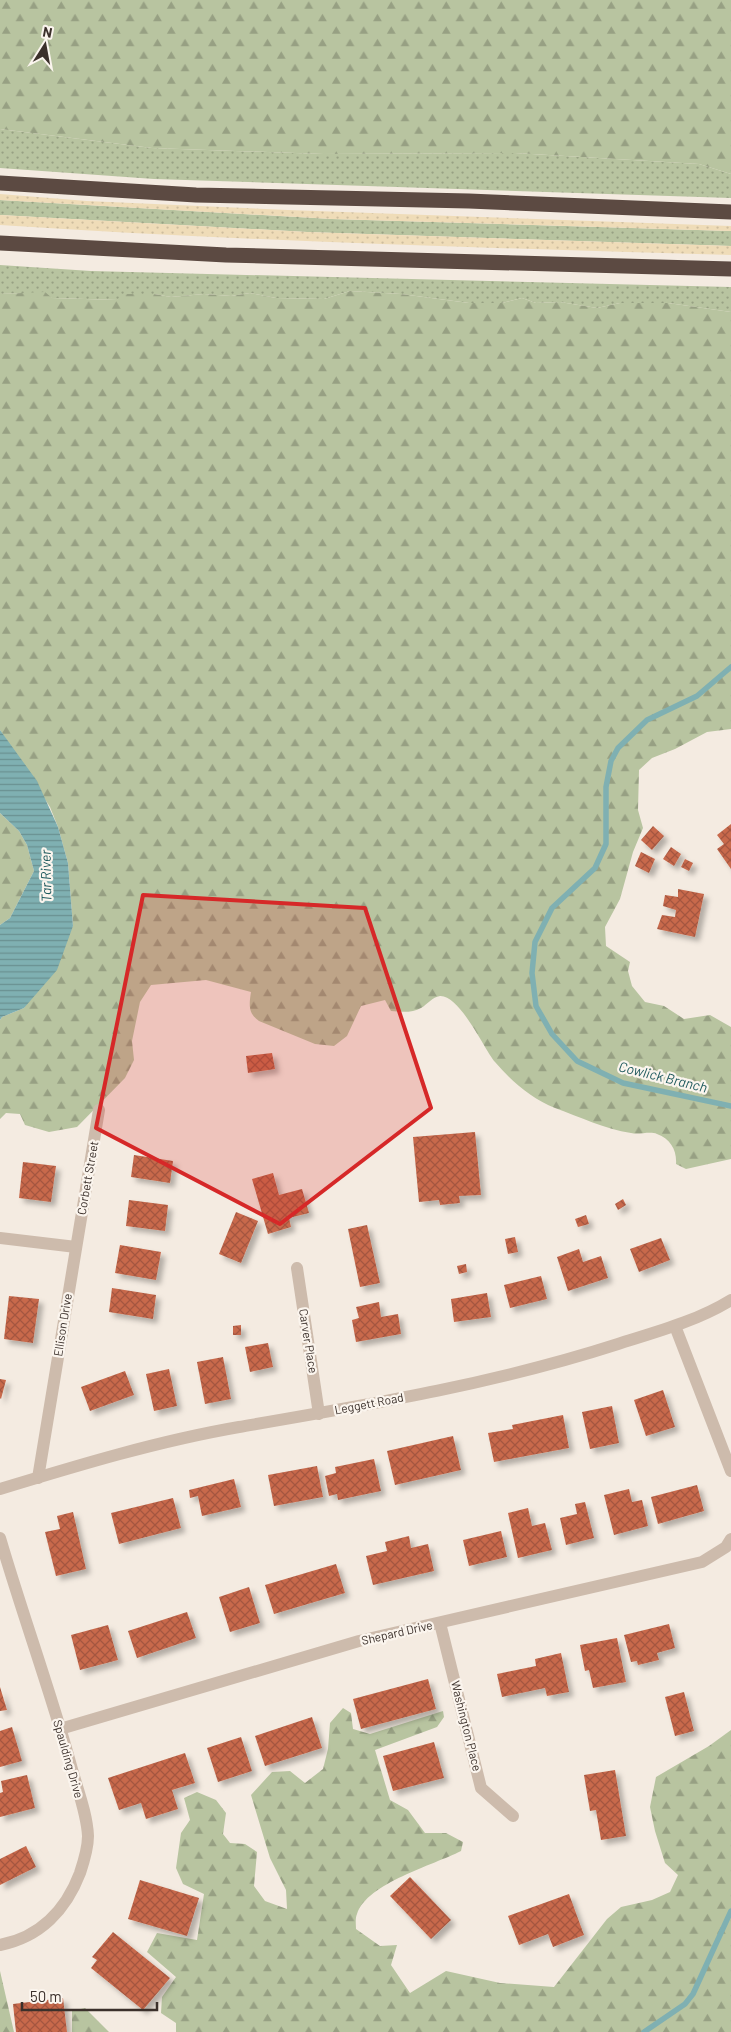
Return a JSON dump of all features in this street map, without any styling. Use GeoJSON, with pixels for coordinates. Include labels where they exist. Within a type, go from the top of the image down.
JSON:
{"type":"FeatureCollection","features":[{"type":"Feature","properties":{"kind":"highway"},"geometry":{"type":"LineString","coordinates":[[0,183],[196,195],[469,201],[731,212]]}},
{"type":"Feature","properties":{"kind":"highway"},"geometry":{"type":"LineString","coordinates":[[0,243],[226,255],[731,268]]}},
{"type":"Feature","properties":{"kind":"street","name":"Corbett Street"},"geometry":{"type":"LineString","coordinates":[[76,1247],[99,1110]]}},
{"type":"Feature","properties":{"kind":"street"},"geometry":{"type":"LineString","coordinates":[[0,1238],[76,1247]]}},
{"type":"Feature","properties":{"kind":"street","name":"Ellison Drive"},"geometry":{"type":"LineString","coordinates":[[38,1478],[76,1247]]}},
{"type":"Feature","properties":{"kind":"street","name":"Carver Place"},"geometry":{"type":"LineString","coordinates":[[297,1268],[319,1414]]}},
{"type":"Feature","properties":{"kind":"street","name":"Leggett Road"},"geometry":{"type":"LineString","coordinates":[[0,1489],[136,1449],[237,1427],[319,1414],[493,1380],[591,1353],[675,1326],[731,1300]]}},
{"type":"Feature","properties":{"kind":"street"},"geometry":{"type":"LineString","coordinates":[[675,1326],[731,1471]]}},
{"type":"Feature","properties":{"kind":"street","name":"Spaulding Drive"},"geometry":{"type":"LineString","coordinates":[[0,1538],[60,1729],[88,1836],[84,1860],[75,1885],[61,1910],[41,1929],[14,1942],[0,1945]]}},
{"type":"Feature","properties":{"kind":"street","name":"Shepard Drive"},"geometry":{"type":"LineString","coordinates":[[60,1729],[349,1644],[702,1562],[726,1547],[731,1539]]}},
{"type":"Feature","properties":{"kind":"street","name":"Washington Place"},"geometry":{"type":"LineString","coordinates":[[440,1623],[481,1788],[513,1816]]}},
{"type":"Feature","properties":{"kind":"highlighted area"},"geometry":{"type":"Polygon","coordinates":[[[143,895],[365,908],[431,1108],[280,1224],[96,1128],[143,895]]]}},
{"type":"Feature","properties":{"kind":"green space"},"geometry":{"type":"Polygon","coordinates":[[[0,0],[731,0],[731,174],[699,164],[515,153],[323,154],[152,148],[0,129],[0,0]]]}},
{"type":"Feature","properties":{"kind":"green space"},"geometry":{"type":"Polygon","coordinates":[[[0,129],[152,148],[323,154],[515,153],[699,164],[731,174],[731,198],[154,179],[0,168],[0,129]]]}},
{"type":"Feature","properties":{"kind":"green space"},"geometry":{"type":"Polygon","coordinates":[[[0,200],[332,219],[731,231],[731,246],[307,232],[0,215],[0,200]]]}},
{"type":"Feature","properties":{"kind":"green space"},"geometry":{"type":"Polygon","coordinates":[[[0,265],[91,271],[731,287],[731,312],[668,303],[620,303],[597,308],[560,302],[536,303],[522,298],[502,303],[469,303],[401,294],[350,291],[324,299],[276,298],[250,293],[231,296],[204,294],[171,297],[154,294],[117,300],[52,298],[29,293],[0,294],[0,265]]]}},
{"type":"Feature","properties":{"kind":"green space"},"geometry":{"type":"Polygon","coordinates":[[[350,291],[401,294],[469,303],[502,303],[522,298],[536,303],[560,302],[597,308],[620,303],[668,303],[731,312],[731,729],[707,732],[675,749],[652,758],[639,770],[638,810],[643,828],[633,852],[620,899],[605,927],[606,946],[630,962],[628,971],[632,986],[645,1002],[664,1006],[684,1019],[710,1015],[731,1027],[731,1159],[686,1169],[676,1164],[672,1146],[662,1136],[654,1133],[634,1133],[612,1129],[538,1100],[522,1089],[501,1069],[463,1013],[448,998],[440,996],[432,999],[418,1010],[403,1012],[391,1011],[385,1000],[361,1006],[347,1036],[334,1046],[315,1044],[259,1021],[253,1015],[250,1008],[251,992],[206,980],[151,985],[140,1002],[132,1041],[134,1060],[125,1078],[77,1127],[49,1132],[25,1125],[20,1114],[6,1113],[0,1119],[0,1020],[2,1017],[24,1008],[73,926],[68,863],[58,827],[50,807],[0,730],[0,294],[45,292],[52,298],[117,300],[124,294],[154,294],[171,297],[204,294],[231,296],[250,293],[276,298],[324,299],[350,291]]]}},
{"type":"Feature","properties":{"kind":"green space"},"geometry":{"type":"Polygon","coordinates":[[[0,813],[19,831],[27,845],[34,871],[10,918],[0,925],[0,813]]]}},
{"type":"Feature","properties":{"kind":"green space"},"geometry":{"type":"Polygon","coordinates":[[[343,1708],[351,1713],[353,1729],[370,1734],[443,1711],[444,1717],[437,1727],[375,1750],[390,1800],[408,1810],[425,1833],[446,1833],[463,1842],[461,1851],[387,1884],[363,1903],[356,1916],[356,1929],[380,1946],[397,1945],[391,1965],[410,1993],[446,1971],[500,1983],[554,1987],[607,1919],[621,1907],[652,1900],[670,1892],[678,1875],[665,1863],[655,1831],[650,1807],[656,1777],[709,1746],[731,1730],[731,2032],[176,2032],[176,2023],[161,2013],[162,1997],[176,1977],[147,1952],[157,1933],[197,1940],[204,1894],[183,1884],[176,1868],[181,1833],[190,1820],[184,1798],[197,1792],[216,1800],[226,1813],[223,1834],[230,1843],[245,1844],[257,1852],[254,1886],[265,1901],[287,1909],[286,1890],[270,1858],[251,1795],[272,1772],[290,1771],[305,1783],[323,1769],[328,1749],[330,1723],[343,1708]]]}},
{"type":"Feature","properties":{"kind":"green space"},"geometry":{"type":"Polygon","coordinates":[[[0,1971],[14,2032],[0,2032],[0,1971]]]}},
{"type":"Feature","properties":{"kind":"green space"},"geometry":{"type":"Polygon","coordinates":[[[85,2008],[109,2032],[72,2032],[72,2011],[85,2008]]]}},
{"type":"Feature","properties":{"kind":"sand"},"geometry":{"type":"Polygon","coordinates":[[[0,194],[87,201],[288,210],[731,226],[731,231],[332,219],[0,200],[0,194]]]}},
{"type":"Feature","properties":{"kind":"sand"},"geometry":{"type":"Polygon","coordinates":[[[0,215],[307,232],[731,246],[731,255],[548,250],[91,231],[0,225],[0,215]]]}},
{"type":"Feature","properties":{"kind":"water","name":"Tar River"},"geometry":{"type":"Polygon","coordinates":[[[0,730],[37,781],[58,827],[68,863],[73,926],[57,970],[24,1008],[2,1017],[0,1020],[0,925],[10,918],[34,871],[27,845],[19,831],[0,813],[0,730]]]}},
{"type":"Feature","properties":{"kind":"building"},"geometry":{"type":"Polygon","coordinates":[[[731,824],[731,869],[717,849],[724,844],[717,835],[731,824]]]}},
{"type":"Feature","properties":{"kind":"building"},"geometry":{"type":"Polygon","coordinates":[[[653,826],[664,836],[652,850],[641,840],[653,826]]]}},
{"type":"Feature","properties":{"kind":"building"},"geometry":{"type":"Polygon","coordinates":[[[671,847],[681,854],[674,866],[663,859],[671,847]]]}},
{"type":"Feature","properties":{"kind":"building"},"geometry":{"type":"Polygon","coordinates":[[[641,852],[655,859],[649,873],[635,866],[641,852]]]}},
{"type":"Feature","properties":{"kind":"building"},"geometry":{"type":"Polygon","coordinates":[[[685,859],[693,863],[689,871],[681,867],[685,859]]]}},
{"type":"Feature","properties":{"kind":"building"},"geometry":{"type":"Polygon","coordinates":[[[678,889],[704,894],[695,937],[657,929],[662,915],[675,917],[676,910],[663,906],[665,895],[678,897],[678,889]]]}},
{"type":"Feature","properties":{"kind":"building"},"geometry":{"type":"Polygon","coordinates":[[[272,1053],[275,1069],[248,1073],[246,1056],[272,1053]]]}},
{"type":"Feature","properties":{"kind":"building"},"geometry":{"type":"Polygon","coordinates":[[[475,1132],[481,1195],[459,1196],[460,1203],[440,1205],[439,1200],[419,1202],[413,1137],[475,1132]]]}},
{"type":"Feature","properties":{"kind":"building"},"geometry":{"type":"Polygon","coordinates":[[[134,1155],[173,1161],[170,1183],[131,1177],[134,1155]]]}},
{"type":"Feature","properties":{"kind":"building"},"geometry":{"type":"Polygon","coordinates":[[[23,1162],[56,1166],[51,1202],[19,1198],[23,1162]]]}},
{"type":"Feature","properties":{"kind":"building"},"geometry":{"type":"Polygon","coordinates":[[[273,1173],[279,1195],[302,1189],[309,1213],[289,1218],[291,1227],[268,1234],[252,1179],[273,1173]]]}},
{"type":"Feature","properties":{"kind":"building"},"geometry":{"type":"Polygon","coordinates":[[[623,1199],[626,1205],[618,1210],[615,1204],[623,1199]]]}},
{"type":"Feature","properties":{"kind":"building"},"geometry":{"type":"Polygon","coordinates":[[[129,1200],[168,1205],[165,1231],[126,1226],[129,1200]]]}},
{"type":"Feature","properties":{"kind":"building"},"geometry":{"type":"Polygon","coordinates":[[[236,1212],[258,1221],[241,1263],[219,1254],[236,1212]]]}},
{"type":"Feature","properties":{"kind":"building"},"geometry":{"type":"Polygon","coordinates":[[[586,1215],[589,1224],[578,1227],[575,1219],[586,1215]]]}},
{"type":"Feature","properties":{"kind":"building"},"geometry":{"type":"Polygon","coordinates":[[[367,1225],[380,1283],[360,1287],[348,1229],[367,1225]]]}},
{"type":"Feature","properties":{"kind":"building"},"geometry":{"type":"Polygon","coordinates":[[[515,1237],[518,1252],[508,1254],[505,1239],[515,1237]]]}},
{"type":"Feature","properties":{"kind":"building"},"geometry":{"type":"Polygon","coordinates":[[[661,1238],[670,1260],[639,1272],[630,1249],[661,1238]]]}},
{"type":"Feature","properties":{"kind":"building"},"geometry":{"type":"Polygon","coordinates":[[[120,1245],[161,1252],[156,1280],[115,1273],[120,1245]]]}},
{"type":"Feature","properties":{"kind":"building"},"geometry":{"type":"Polygon","coordinates":[[[579,1249],[583,1262],[601,1256],[608,1278],[568,1291],[557,1257],[579,1249]]]}},
{"type":"Feature","properties":{"kind":"building"},"geometry":{"type":"Polygon","coordinates":[[[466,1264],[467,1272],[459,1274],[457,1266],[466,1264]]]}},
{"type":"Feature","properties":{"kind":"building"},"geometry":{"type":"Polygon","coordinates":[[[541,1276],[547,1299],[510,1308],[504,1285],[541,1276]]]}},
{"type":"Feature","properties":{"kind":"building"},"geometry":{"type":"Polygon","coordinates":[[[112,1288],[156,1295],[153,1319],[109,1312],[112,1288]]]}},
{"type":"Feature","properties":{"kind":"building"},"geometry":{"type":"Polygon","coordinates":[[[487,1293],[491,1317],[454,1322],[451,1299],[487,1293]]]}},
{"type":"Feature","properties":{"kind":"building"},"geometry":{"type":"Polygon","coordinates":[[[9,1296],[39,1299],[33,1343],[4,1339],[9,1296]]]}},
{"type":"Feature","properties":{"kind":"building"},"geometry":{"type":"Polygon","coordinates":[[[379,1302],[381,1317],[398,1314],[401,1334],[356,1342],[352,1320],[359,1318],[356,1307],[379,1302]]]}},
{"type":"Feature","properties":{"kind":"building"},"geometry":{"type":"Polygon","coordinates":[[[241,1325],[241,1335],[233,1335],[233,1326],[241,1325]]]}},
{"type":"Feature","properties":{"kind":"building"},"geometry":{"type":"Polygon","coordinates":[[[268,1343],[273,1367],[250,1372],[245,1347],[268,1343]]]}},
{"type":"Feature","properties":{"kind":"building"},"geometry":{"type":"Polygon","coordinates":[[[223,1357],[231,1399],[205,1404],[197,1362],[223,1357]]]}},
{"type":"Feature","properties":{"kind":"building"},"geometry":{"type":"Polygon","coordinates":[[[169,1369],[177,1406],[154,1411],[146,1374],[169,1369]]]}},
{"type":"Feature","properties":{"kind":"building"},"geometry":{"type":"Polygon","coordinates":[[[125,1371],[134,1395],[90,1411],[81,1387],[125,1371]]]}},
{"type":"Feature","properties":{"kind":"building"},"geometry":{"type":"Polygon","coordinates":[[[0,1379],[6,1380],[1,1399],[0,1398],[0,1379]]]}},
{"type":"Feature","properties":{"kind":"building"},"geometry":{"type":"Polygon","coordinates":[[[663,1390],[675,1427],[646,1436],[634,1400],[663,1390]]]}},
{"type":"Feature","properties":{"kind":"building"},"geometry":{"type":"Polygon","coordinates":[[[612,1406],[619,1443],[590,1449],[582,1412],[612,1406]]]}},
{"type":"Feature","properties":{"kind":"building"},"geometry":{"type":"Polygon","coordinates":[[[563,1415],[569,1448],[494,1462],[488,1433],[513,1429],[512,1425],[563,1415]]]}},
{"type":"Feature","properties":{"kind":"building"},"geometry":{"type":"Polygon","coordinates":[[[453,1436],[461,1470],[395,1485],[387,1451],[453,1436]]]}},
{"type":"Feature","properties":{"kind":"building"},"geometry":{"type":"Polygon","coordinates":[[[374,1459],[381,1491],[338,1500],[337,1494],[329,1496],[325,1476],[336,1473],[335,1467],[374,1459]]]}},
{"type":"Feature","properties":{"kind":"building"},"geometry":{"type":"Polygon","coordinates":[[[317,1466],[323,1497],[274,1506],[268,1475],[317,1466]]]}},
{"type":"Feature","properties":{"kind":"building"},"geometry":{"type":"Polygon","coordinates":[[[234,1479],[241,1507],[202,1516],[198,1496],[190,1498],[189,1490],[234,1479]]]}},
{"type":"Feature","properties":{"kind":"building"},"geometry":{"type":"Polygon","coordinates":[[[697,1485],[704,1511],[658,1524],[651,1497],[697,1485]]]}},
{"type":"Feature","properties":{"kind":"building"},"geometry":{"type":"Polygon","coordinates":[[[629,1489],[632,1502],[642,1500],[648,1526],[614,1535],[604,1495],[629,1489]]]}},
{"type":"Feature","properties":{"kind":"building"},"geometry":{"type":"Polygon","coordinates":[[[173,1498],[181,1528],[119,1544],[111,1513],[173,1498]]]}},
{"type":"Feature","properties":{"kind":"building"},"geometry":{"type":"Polygon","coordinates":[[[585,1502],[594,1538],[566,1545],[560,1518],[577,1514],[575,1504],[585,1502]]]}},
{"type":"Feature","properties":{"kind":"building"},"geometry":{"type":"Polygon","coordinates":[[[528,1508],[532,1526],[545,1523],[552,1550],[518,1558],[508,1513],[528,1508]]]}},
{"type":"Feature","properties":{"kind":"building"},"geometry":{"type":"Polygon","coordinates":[[[73,1512],[86,1569],[56,1576],[45,1532],[60,1529],[57,1516],[73,1512]]]}},
{"type":"Feature","properties":{"kind":"building"},"geometry":{"type":"Polygon","coordinates":[[[501,1531],[507,1557],[469,1566],[463,1540],[501,1531]]]}},
{"type":"Feature","properties":{"kind":"building"},"geometry":{"type":"Polygon","coordinates":[[[409,1536],[411,1548],[428,1544],[434,1571],[373,1585],[366,1556],[387,1551],[385,1542],[409,1536]]]}},
{"type":"Feature","properties":{"kind":"building"},"geometry":{"type":"Polygon","coordinates":[[[336,1564],[345,1593],[274,1614],[265,1585],[336,1564]]]}},
{"type":"Feature","properties":{"kind":"building"},"geometry":{"type":"Polygon","coordinates":[[[249,1587],[260,1623],[230,1632],[219,1597],[249,1587]]]}},
{"type":"Feature","properties":{"kind":"building"},"geometry":{"type":"Polygon","coordinates":[[[187,1612],[196,1638],[137,1658],[128,1631],[187,1612]]]}},
{"type":"Feature","properties":{"kind":"building"},"geometry":{"type":"Polygon","coordinates":[[[669,1624],[675,1648],[657,1653],[659,1660],[638,1665],[637,1661],[631,1662],[624,1635],[669,1624]]]}},
{"type":"Feature","properties":{"kind":"building"},"geometry":{"type":"Polygon","coordinates":[[[108,1625],[118,1660],[80,1670],[71,1635],[108,1625]]]}},
{"type":"Feature","properties":{"kind":"building"},"geometry":{"type":"Polygon","coordinates":[[[617,1638],[626,1682],[593,1688],[589,1670],[585,1671],[580,1645],[617,1638]]]}},
{"type":"Feature","properties":{"kind":"building"},"geometry":{"type":"Polygon","coordinates":[[[561,1653],[569,1692],[547,1696],[545,1688],[502,1697],[497,1674],[536,1666],[535,1659],[561,1653]]]}},
{"type":"Feature","properties":{"kind":"building"},"geometry":{"type":"Polygon","coordinates":[[[428,1679],[436,1709],[361,1729],[353,1699],[428,1679]]]}},
{"type":"Feature","properties":{"kind":"building"},"geometry":{"type":"Polygon","coordinates":[[[0,1687],[7,1710],[0,1711],[0,1687]]]}},
{"type":"Feature","properties":{"kind":"building"},"geometry":{"type":"Polygon","coordinates":[[[684,1692],[694,1731],[675,1736],[665,1697],[684,1692]]]}},
{"type":"Feature","properties":{"kind":"building"},"geometry":{"type":"Polygon","coordinates":[[[312,1717],[322,1748],[265,1766],[255,1736],[312,1717]]]}},
{"type":"Feature","properties":{"kind":"building"},"geometry":{"type":"Polygon","coordinates":[[[12,1727],[22,1761],[0,1767],[0,1731],[12,1727]]]}},
{"type":"Feature","properties":{"kind":"building"},"geometry":{"type":"Polygon","coordinates":[[[241,1737],[252,1771],[218,1782],[207,1748],[241,1737]]]}},
{"type":"Feature","properties":{"kind":"building"},"geometry":{"type":"Polygon","coordinates":[[[434,1742],[444,1778],[393,1791],[383,1756],[434,1742]]]}},
{"type":"Feature","properties":{"kind":"building"},"geometry":{"type":"Polygon","coordinates":[[[185,1753],[195,1783],[172,1790],[178,1809],[146,1819],[141,1803],[119,1810],[108,1778],[185,1753]]]}},
{"type":"Feature","properties":{"kind":"building"},"geometry":{"type":"Polygon","coordinates":[[[615,1770],[626,1836],[601,1840],[596,1810],[590,1811],[584,1775],[615,1770]]]}},
{"type":"Feature","properties":{"kind":"building"},"geometry":{"type":"Polygon","coordinates":[[[27,1775],[35,1808],[0,1817],[0,1793],[3,1792],[1,1781],[27,1775]]]}},
{"type":"Feature","properties":{"kind":"building"},"geometry":{"type":"Polygon","coordinates":[[[26,1846],[36,1867],[0,1885],[0,1859],[26,1846]]]}},
{"type":"Feature","properties":{"kind":"building"},"geometry":{"type":"Polygon","coordinates":[[[410,1877],[451,1920],[431,1939],[390,1896],[410,1877]]]}},
{"type":"Feature","properties":{"kind":"building"},"geometry":{"type":"Polygon","coordinates":[[[140,1880],[199,1898],[187,1936],[128,1919],[140,1880]]]}},
{"type":"Feature","properties":{"kind":"building"},"geometry":{"type":"Polygon","coordinates":[[[569,1894],[584,1935],[553,1947],[548,1934],[519,1945],[508,1916],[569,1894]]]}},
{"type":"Feature","properties":{"kind":"building"},"geometry":{"type":"Polygon","coordinates":[[[113,1932],[170,1978],[143,2010],[91,1968],[97,1960],[92,1957],[113,1932]]]}},
{"type":"Feature","properties":{"kind":"building"},"geometry":{"type":"Polygon","coordinates":[[[63,1998],[67,2032],[16,2032],[13,2004],[63,1998]]]}},
{"type":"Feature","properties":{"kind":"waterway","name":"Cowlick Branch"},"geometry":{"type":"LineString","coordinates":[[731,667],[697,696],[647,720],[618,748],[611,761],[606,787],[606,844],[595,868],[552,908],[535,942],[532,973],[536,1006],[552,1034],[577,1061],[623,1083],[731,1106]]}},
{"type":"Feature","properties":{"kind":"waterway","name":"Cowlick Branch"},"geometry":{"type":"LineString","coordinates":[[644,2032],[685,2004],[693,1994],[731,1911]]}}]}
